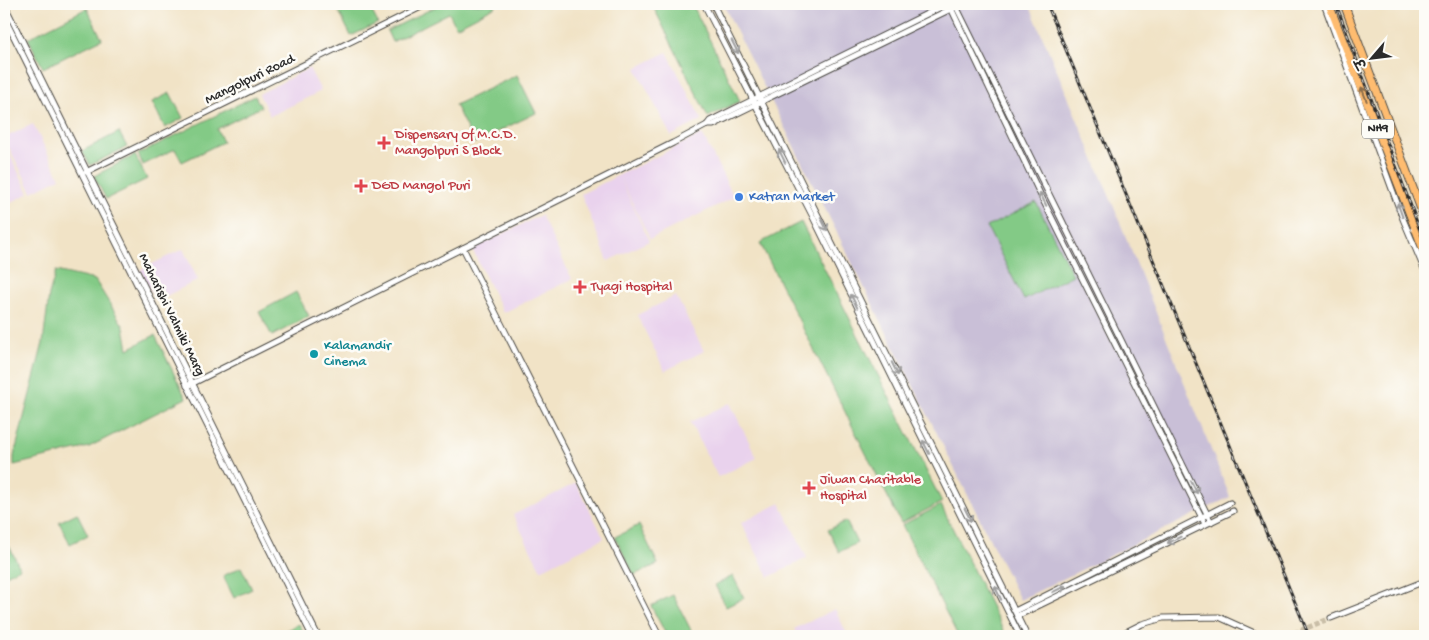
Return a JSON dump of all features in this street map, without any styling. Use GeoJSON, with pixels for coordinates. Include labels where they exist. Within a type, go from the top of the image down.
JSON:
{"type":"FeatureCollection","features":[{"type":"Feature","properties":{"kind":"highway","name":"NH9"},"geometry":{"type":"LineString","coordinates":[[1329,4],[1425,254]]}},
{"type":"Feature","properties":{"kind":"highway","name":"NH9"},"geometry":{"type":"LineString","coordinates":[[1344,4],[1425,220]]}},
{"type":"Feature","properties":{"kind":"highway"},"geometry":{"type":"LineString","coordinates":[[1351,79],[1356,72]]}},
{"type":"Feature","properties":{"kind":"street","name":"Maharishi Valmiki Marg"},"geometry":{"type":"LineString","coordinates":[[4,4],[312,636]]}},
{"type":"Feature","properties":{"kind":"street","name":"Mangolpuri Road"},"geometry":{"type":"LineString","coordinates":[[85,173],[426,4]]}},
{"type":"Feature","properties":{"kind":"street"},"geometry":{"type":"LineString","coordinates":[[704,4],[755,102],[1020,636]]}},
{"type":"Feature","properties":{"kind":"street"},"geometry":{"type":"LineString","coordinates":[[713,4],[1027,636]]}},
{"type":"Feature","properties":{"kind":"street"},"geometry":{"type":"LineString","coordinates":[[1324,4],[1351,79],[1416,233],[1425,271]]}},
{"type":"Feature","properties":{"kind":"street"},"geometry":{"type":"LineString","coordinates":[[190,385],[707,124],[712,124],[953,5]]}},
{"type":"Feature","properties":{"kind":"street"},"geometry":{"type":"LineString","coordinates":[[953,5],[1211,522]]}},
{"type":"Feature","properties":{"kind":"street"},"geometry":{"type":"LineString","coordinates":[[953,5],[1042,198],[1205,524]]}},
{"type":"Feature","properties":{"kind":"street","name":"Maharishi Valmiki Marg"},"geometry":{"type":"LineString","coordinates":[[4,17],[30,60]]}},
{"type":"Feature","properties":{"kind":"street"},"geometry":{"type":"LineString","coordinates":[[1416,233],[1425,225]]}},
{"type":"Feature","properties":{"kind":"street"},"geometry":{"type":"LineString","coordinates":[[464,248],[659,636]]}},
{"type":"Feature","properties":{"kind":"street","name":"Maharishi Valmiki Marg"},"geometry":{"type":"LineString","coordinates":[[190,385],[318,636]]}},
{"type":"Feature","properties":{"kind":"street"},"geometry":{"type":"LineString","coordinates":[[1016,613],[1230,503]]}},
{"type":"Feature","properties":{"kind":"street"},"geometry":{"type":"LineString","coordinates":[[1016,613],[1233,510]]}},
{"type":"Feature","properties":{"kind":"street"},"geometry":{"type":"LineString","coordinates":[[1331,618],[1425,581]]}},
{"type":"Feature","properties":{"kind":"street"},"geometry":{"type":"LineString","coordinates":[[1118,636],[1142,624],[1162,618],[1219,617],[1261,636]]}},
{"type":"Feature","properties":{"kind":"shaded area"},"geometry":{"type":"Polygon","coordinates":[[[723,4],[1029,4],[1109,195],[1230,497],[1020,600],[723,4]]]}},
{"type":"Feature","properties":{"kind":"shaded area"},"geometry":{"type":"Polygon","coordinates":[[[667,52],[702,120],[671,136],[636,68],[667,52]]]}},
{"type":"Feature","properties":{"kind":"shaded area"},"geometry":{"type":"Polygon","coordinates":[[[309,68],[321,91],[270,116],[259,94],[309,68]]]}},
{"type":"Feature","properties":{"kind":"shaded area"},"geometry":{"type":"Polygon","coordinates":[[[33,124],[60,178],[32,192],[4,138],[33,124]]]}},
{"type":"Feature","properties":{"kind":"shaded area"},"geometry":{"type":"Polygon","coordinates":[[[702,134],[734,197],[650,239],[619,176],[649,241],[608,261],[581,194],[702,134]]]}},
{"type":"Feature","properties":{"kind":"shaded area"},"geometry":{"type":"Polygon","coordinates":[[[4,143],[29,193],[4,206],[4,143]]]}},
{"type":"Feature","properties":{"kind":"shaded area"},"geometry":{"type":"Polygon","coordinates":[[[541,215],[572,279],[503,313],[472,249],[541,215]]]}},
{"type":"Feature","properties":{"kind":"shaded area"},"geometry":{"type":"Polygon","coordinates":[[[183,249],[198,280],[156,301],[140,270],[183,249]]]}},
{"type":"Feature","properties":{"kind":"shaded area"},"geometry":{"type":"Polygon","coordinates":[[[676,296],[704,351],[665,371],[637,315],[676,296]]]}},
{"type":"Feature","properties":{"kind":"shaded area"},"geometry":{"type":"Polygon","coordinates":[[[730,403],[757,458],[718,477],[690,422],[730,403]]]}},
{"type":"Feature","properties":{"kind":"shaded area"},"geometry":{"type":"Polygon","coordinates":[[[576,483],[604,538],[541,570],[513,515],[576,483]]]}},
{"type":"Feature","properties":{"kind":"shaded area"},"geometry":{"type":"Polygon","coordinates":[[[780,503],[807,558],[769,577],[741,523],[780,503]]]}},
{"type":"Feature","properties":{"kind":"shaded area"},"geometry":{"type":"Polygon","coordinates":[[[835,609],[848,636],[798,636],[794,629],[835,609]]]}},
{"type":"Feature","properties":{"kind":"green space"},"geometry":{"type":"Polygon","coordinates":[[[335,4],[368,4],[378,23],[351,36],[335,4]]]}},
{"type":"Feature","properties":{"kind":"green space"},"geometry":{"type":"Polygon","coordinates":[[[441,4],[495,4],[496,6],[456,27],[449,13],[392,42],[387,31],[441,4]]]}},
{"type":"Feature","properties":{"kind":"green space"},"geometry":{"type":"Polygon","coordinates":[[[652,4],[692,4],[740,101],[708,117],[652,4]]]}},
{"type":"Feature","properties":{"kind":"green space"},"geometry":{"type":"Polygon","coordinates":[[[87,8],[102,39],[43,68],[28,38],[87,8]]]}},
{"type":"Feature","properties":{"kind":"green space"},"geometry":{"type":"Polygon","coordinates":[[[517,75],[536,113],[474,143],[455,105],[517,75]]]}},
{"type":"Feature","properties":{"kind":"green space"},"geometry":{"type":"Polygon","coordinates":[[[170,93],[183,118],[165,128],[152,102],[170,93]]]}},
{"type":"Feature","properties":{"kind":"green space"},"geometry":{"type":"Polygon","coordinates":[[[255,96],[261,107],[217,129],[223,142],[182,162],[175,149],[143,165],[138,154],[255,96]]]}},
{"type":"Feature","properties":{"kind":"green space"},"geometry":{"type":"Polygon","coordinates":[[[119,132],[127,147],[90,165],[82,151],[119,132]]]}},
{"type":"Feature","properties":{"kind":"green space"},"geometry":{"type":"Polygon","coordinates":[[[135,155],[147,179],[106,199],[94,176],[135,155]]]}},
{"type":"Feature","properties":{"kind":"green space"},"geometry":{"type":"Polygon","coordinates":[[[1036,202],[1073,275],[1024,300],[987,227],[1036,202]]]}},
{"type":"Feature","properties":{"kind":"green space"},"geometry":{"type":"Polygon","coordinates":[[[801,222],[942,502],[901,523],[760,243],[801,222]]]}},
{"type":"Feature","properties":{"kind":"green space"},"geometry":{"type":"Polygon","coordinates":[[[56,271],[95,280],[124,327],[128,349],[155,335],[186,398],[89,447],[14,465],[14,456],[43,343],[49,295],[56,271]]]}},
{"type":"Feature","properties":{"kind":"green space"},"geometry":{"type":"Polygon","coordinates":[[[296,292],[309,316],[272,336],[259,312],[296,292]]]}},
{"type":"Feature","properties":{"kind":"green space"},"geometry":{"type":"Polygon","coordinates":[[[941,505],[1006,636],[958,636],[902,525],[941,505]]]}},
{"type":"Feature","properties":{"kind":"green space"},"geometry":{"type":"Polygon","coordinates":[[[77,513],[88,535],[70,544],[59,522],[77,513]]]}},
{"type":"Feature","properties":{"kind":"green space"},"geometry":{"type":"Polygon","coordinates":[[[846,521],[857,543],[839,552],[828,530],[846,521]]]}},
{"type":"Feature","properties":{"kind":"green space"},"geometry":{"type":"Polygon","coordinates":[[[639,525],[658,564],[634,575],[615,537],[639,525]]]}},
{"type":"Feature","properties":{"kind":"green space"},"geometry":{"type":"Polygon","coordinates":[[[9,546],[20,568],[4,576],[4,549],[9,546]]]}},
{"type":"Feature","properties":{"kind":"green space"},"geometry":{"type":"Polygon","coordinates":[[[241,567],[252,589],[234,598],[223,576],[241,567]]]}},
{"type":"Feature","properties":{"kind":"green space"},"geometry":{"type":"Polygon","coordinates":[[[733,576],[744,598],[726,607],[715,585],[733,576]]]}},
{"type":"Feature","properties":{"kind":"green space"},"geometry":{"type":"Polygon","coordinates":[[[673,595],[694,636],[667,636],[651,606],[673,595]]]}},
{"type":"Feature","properties":{"kind":"green space"},"geometry":{"type":"Polygon","coordinates":[[[299,624],[305,636],[274,636],[299,624]]]}},
{"type":"Feature","properties":{"kind":"tunnel"},"geometry":{"type":"LineString","coordinates":[[1287,636],[1331,618]]}},
{"type":"Feature","properties":{"kind":"railway"},"geometry":{"type":"LineString","coordinates":[[1047,4],[1309,636]]}},
{"type":"Feature","properties":{"kind":"railway"},"geometry":{"type":"LineString","coordinates":[[1336,4],[1425,244]]}},
{"type":"Feature","properties":{"kind":"place","name":"Dispensary Of M.C.D. Mangolpuri S Block"},"geometry":{"type":"Point","coordinates":[384,143]}},
{"type":"Feature","properties":{"kind":"place","name":"DGD Mangol Puri"},"geometry":{"type":"Point","coordinates":[361,186]}},
{"type":"Feature","properties":{"kind":"place","name":"Katran Market"},"geometry":{"type":"Point","coordinates":[739,197]}},
{"type":"Feature","properties":{"kind":"place","name":"Tyagi Hospital"},"geometry":{"type":"Point","coordinates":[580,287]}},
{"type":"Feature","properties":{"kind":"place","name":"Kalamandir Cinema"},"geometry":{"type":"Point","coordinates":[314,354]}},
{"type":"Feature","properties":{"kind":"place","name":"Jiwan Charitable Hospital"},"geometry":{"type":"Point","coordinates":[809,488]}}]}
